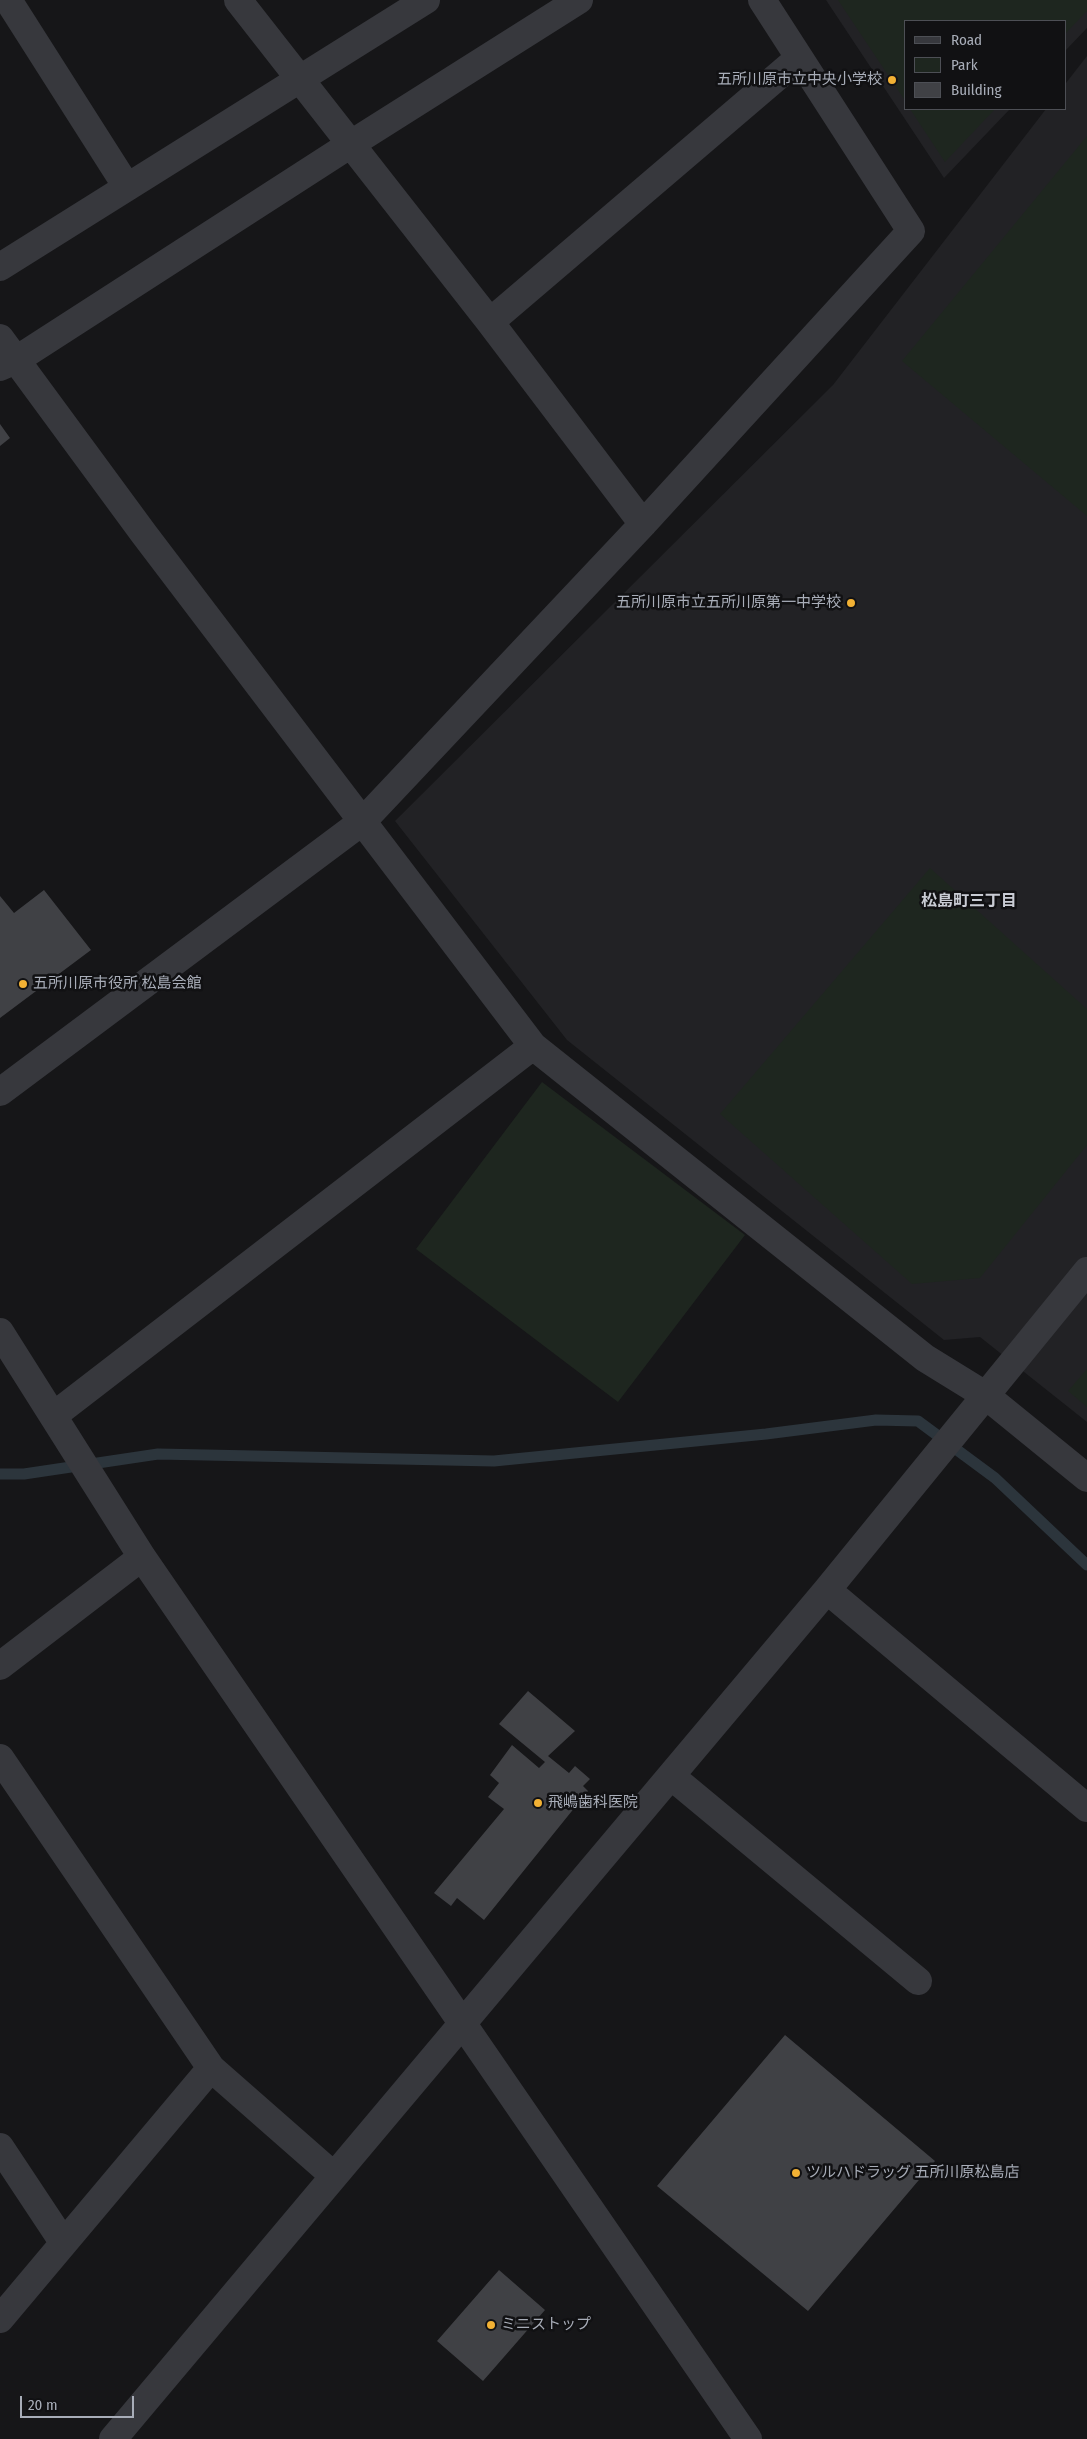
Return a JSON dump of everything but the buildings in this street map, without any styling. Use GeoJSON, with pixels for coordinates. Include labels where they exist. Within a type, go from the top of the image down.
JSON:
{"type":"FeatureCollection","features":[{"type":"Feature","properties":{"kind":"street"},"geometry":{"type":"LineString","coordinates":[[8,0],[128,187]]}},
{"type":"Feature","properties":{"kind":"street"},"geometry":{"type":"LineString","coordinates":[[238,0],[490,322],[643,524]]}},
{"type":"Feature","properties":{"kind":"street"},"geometry":{"type":"LineString","coordinates":[[0,267],[426,0]]}},
{"type":"Feature","properties":{"kind":"street"},"geometry":{"type":"LineString","coordinates":[[8,364],[579,0]]}},
{"type":"Feature","properties":{"kind":"street"},"geometry":{"type":"LineString","coordinates":[[0,1092],[363,821],[643,524],[911,231],[798,59],[762,0]]}},
{"type":"Feature","properties":{"kind":"street"},"geometry":{"type":"LineString","coordinates":[[490,322],[798,59]]}},
{"type":"Feature","properties":{"kind":"street"},"geometry":{"type":"LineString","coordinates":[[0,338],[8,364],[144,534],[533,1046],[925,1358],[977,1404],[1087,1478]]}},
{"type":"Feature","properties":{"kind":"street"},"geometry":{"type":"LineString","coordinates":[[58,1425],[533,1046]]}},
{"type":"Feature","properties":{"kind":"street"},"geometry":{"type":"LineString","coordinates":[[113,2439],[827,1590],[1087,1271]]}},
{"type":"Feature","properties":{"kind":"street"},"geometry":{"type":"LineString","coordinates":[[0,1332],[142,1557],[748,2439]]}},
{"type":"Feature","properties":{"kind":"street"},"geometry":{"type":"LineString","coordinates":[[0,1666],[142,1557]]}},
{"type":"Feature","properties":{"kind":"street"},"geometry":{"type":"LineString","coordinates":[[827,1590],[1087,1808]]}},
{"type":"Feature","properties":{"kind":"street"},"geometry":{"type":"LineString","coordinates":[[0,1758],[211,2068],[334,2176]]}},
{"type":"Feature","properties":{"kind":"street"},"geometry":{"type":"LineString","coordinates":[[671,1776],[918,1981]]}},
{"type":"Feature","properties":{"kind":"street"},"geometry":{"type":"LineString","coordinates":[[0,2319],[62,2242],[211,2068]]}},
{"type":"Feature","properties":{"kind":"street"},"geometry":{"type":"LineString","coordinates":[[0,2147],[62,2242]]}},
{"type":"Feature","properties":{"kind":"shaded area","name":"五所川原市立中央小学校"},"geometry":{"type":"Polygon","coordinates":[[[826,0],[1087,0],[1087,28],[1067,49],[1067,20],[904,20],[904,110],[1009,110],[944,178],[826,0]]]}},
{"type":"Feature","properties":{"kind":"shaded area","name":"五所川原市立五所川原第一中学校"},"geometry":{"type":"Polygon","coordinates":[[[1087,56],[1087,1422],[980,1337],[944,1340],[567,1040],[395,821],[833,385],[1045,110],[1067,110],[1067,82],[1087,56]]]}},
{"type":"Feature","properties":{"kind":"green space"},"geometry":{"type":"Polygon","coordinates":[[[838,0],[1087,0],[1087,11],[1067,32],[1067,20],[904,20],[904,99],[838,0]]]}},
{"type":"Feature","properties":{"kind":"green space"},"geometry":{"type":"Polygon","coordinates":[[[911,110],[994,110],[945,162],[911,110]]]}},
{"type":"Feature","properties":{"kind":"green space"},"geometry":{"type":"Polygon","coordinates":[[[1087,136],[1087,516],[902,361],[1087,136]]]}},
{"type":"Feature","properties":{"kind":"green space"},"geometry":{"type":"Polygon","coordinates":[[[930,868],[1087,1009],[1087,1145],[980,1278],[912,1284],[720,1114],[930,868]]]}},
{"type":"Feature","properties":{"kind":"green space"},"geometry":{"type":"Polygon","coordinates":[[[542,1082],[745,1235],[618,1402],[416,1249],[542,1082]]]}},
{"type":"Feature","properties":{"kind":"green space"},"geometry":{"type":"Polygon","coordinates":[[[1087,1369],[1087,1407],[1068,1391],[1087,1369]]]}},
{"type":"Feature","properties":{"kind":"waterway"},"geometry":{"type":"LineString","coordinates":[[0,1474],[24,1474],[158,1454],[494,1461],[766,1434],[876,1420],[918,1421],[995,1478],[1087,1565]]}},
{"type":"Feature","properties":{"kind":"place","name":"五所川原市立中央小学校"},"geometry":{"type":"Point","coordinates":[892,80]}},
{"type":"Feature","properties":{"kind":"place","name":"五所川原市立五所川原第一中学校"},"geometry":{"type":"Point","coordinates":[851,603]}},
{"type":"Feature","properties":{"kind":"place","name":"五所川原市役所 松島会館"},"geometry":{"type":"Point","coordinates":[23,984]}},
{"type":"Feature","properties":{"kind":"place","name":"飛嶋歯科医院"},"geometry":{"type":"Point","coordinates":[538,1803]}},
{"type":"Feature","properties":{"kind":"place","name":"ツルハドラッグ 五所川原松島店"},"geometry":{"type":"Point","coordinates":[796,2173]}},
{"type":"Feature","properties":{"kind":"place","name":"ミニストップ"},"geometry":{"type":"Point","coordinates":[491,2325]}},
{"type":"Feature","properties":{"kind":"district","name":"松島町三丁目"},"geometry":{"type":"Point","coordinates":[969,902]}}]}
